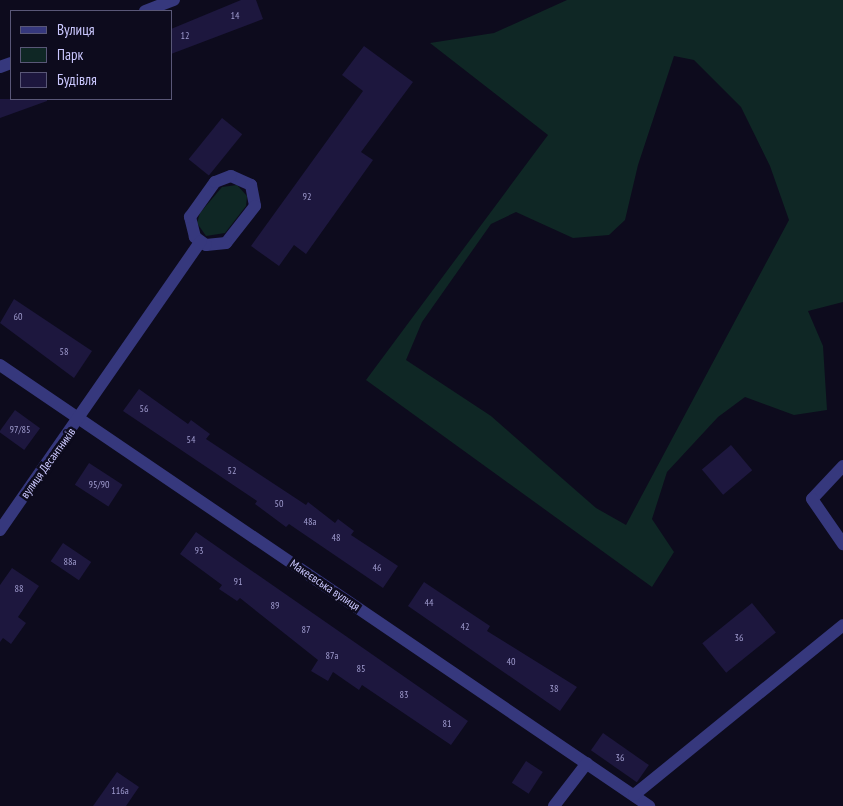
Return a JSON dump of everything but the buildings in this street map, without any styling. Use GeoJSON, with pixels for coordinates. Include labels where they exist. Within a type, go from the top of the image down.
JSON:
{"type":"FeatureCollection","features":[{"type":"Feature","properties":{"kind":"street"},"geometry":{"type":"LineString","coordinates":[[148,10],[174,0]]}},
{"type":"Feature","properties":{"kind":"street"},"geometry":{"type":"LineString","coordinates":[[237,176],[247,181],[256,200],[250,216],[226,242],[213,246],[200,242],[191,230],[192,210],[221,178],[237,176]]}},
{"type":"Feature","properties":{"kind":"street","name":"вулиця Десантників"},"geometry":{"type":"LineString","coordinates":[[0,530],[80,419],[200,242]]}},
{"type":"Feature","properties":{"kind":"street","name":"Макеєвська вулиця"},"geometry":{"type":"LineString","coordinates":[[0,365],[649,806]]}},
{"type":"Feature","properties":{"kind":"street"},"geometry":{"type":"LineString","coordinates":[[843,466],[812,499],[843,544]]}},
{"type":"Feature","properties":{"kind":"street"},"geometry":{"type":"LineString","coordinates":[[634,795],[843,625]]}},
{"type":"Feature","properties":{"kind":"street"},"geometry":{"type":"LineString","coordinates":[[554,806],[587,763]]}},
{"type":"Feature","properties":{"kind":"green space"},"geometry":{"type":"Polygon","coordinates":[[[567,0],[843,0],[843,302],[808,311],[823,346],[827,410],[794,415],[745,397],[718,417],[667,472],[652,519],[674,552],[652,587],[366,380],[548,135],[430,43],[494,33],[567,0]],[[674,56],[638,165],[625,220],[609,235],[573,238],[516,212],[491,224],[422,322],[406,360],[491,416],[596,508],[626,525],[789,220],[770,166],[741,107],[694,60],[674,56]]]}},
{"type":"Feature","properties":{"kind":"green space"},"geometry":{"type":"Polygon","coordinates":[[[237,185],[247,196],[246,206],[225,233],[206,236],[197,223],[200,213],[222,187],[237,185]]]}}]}
